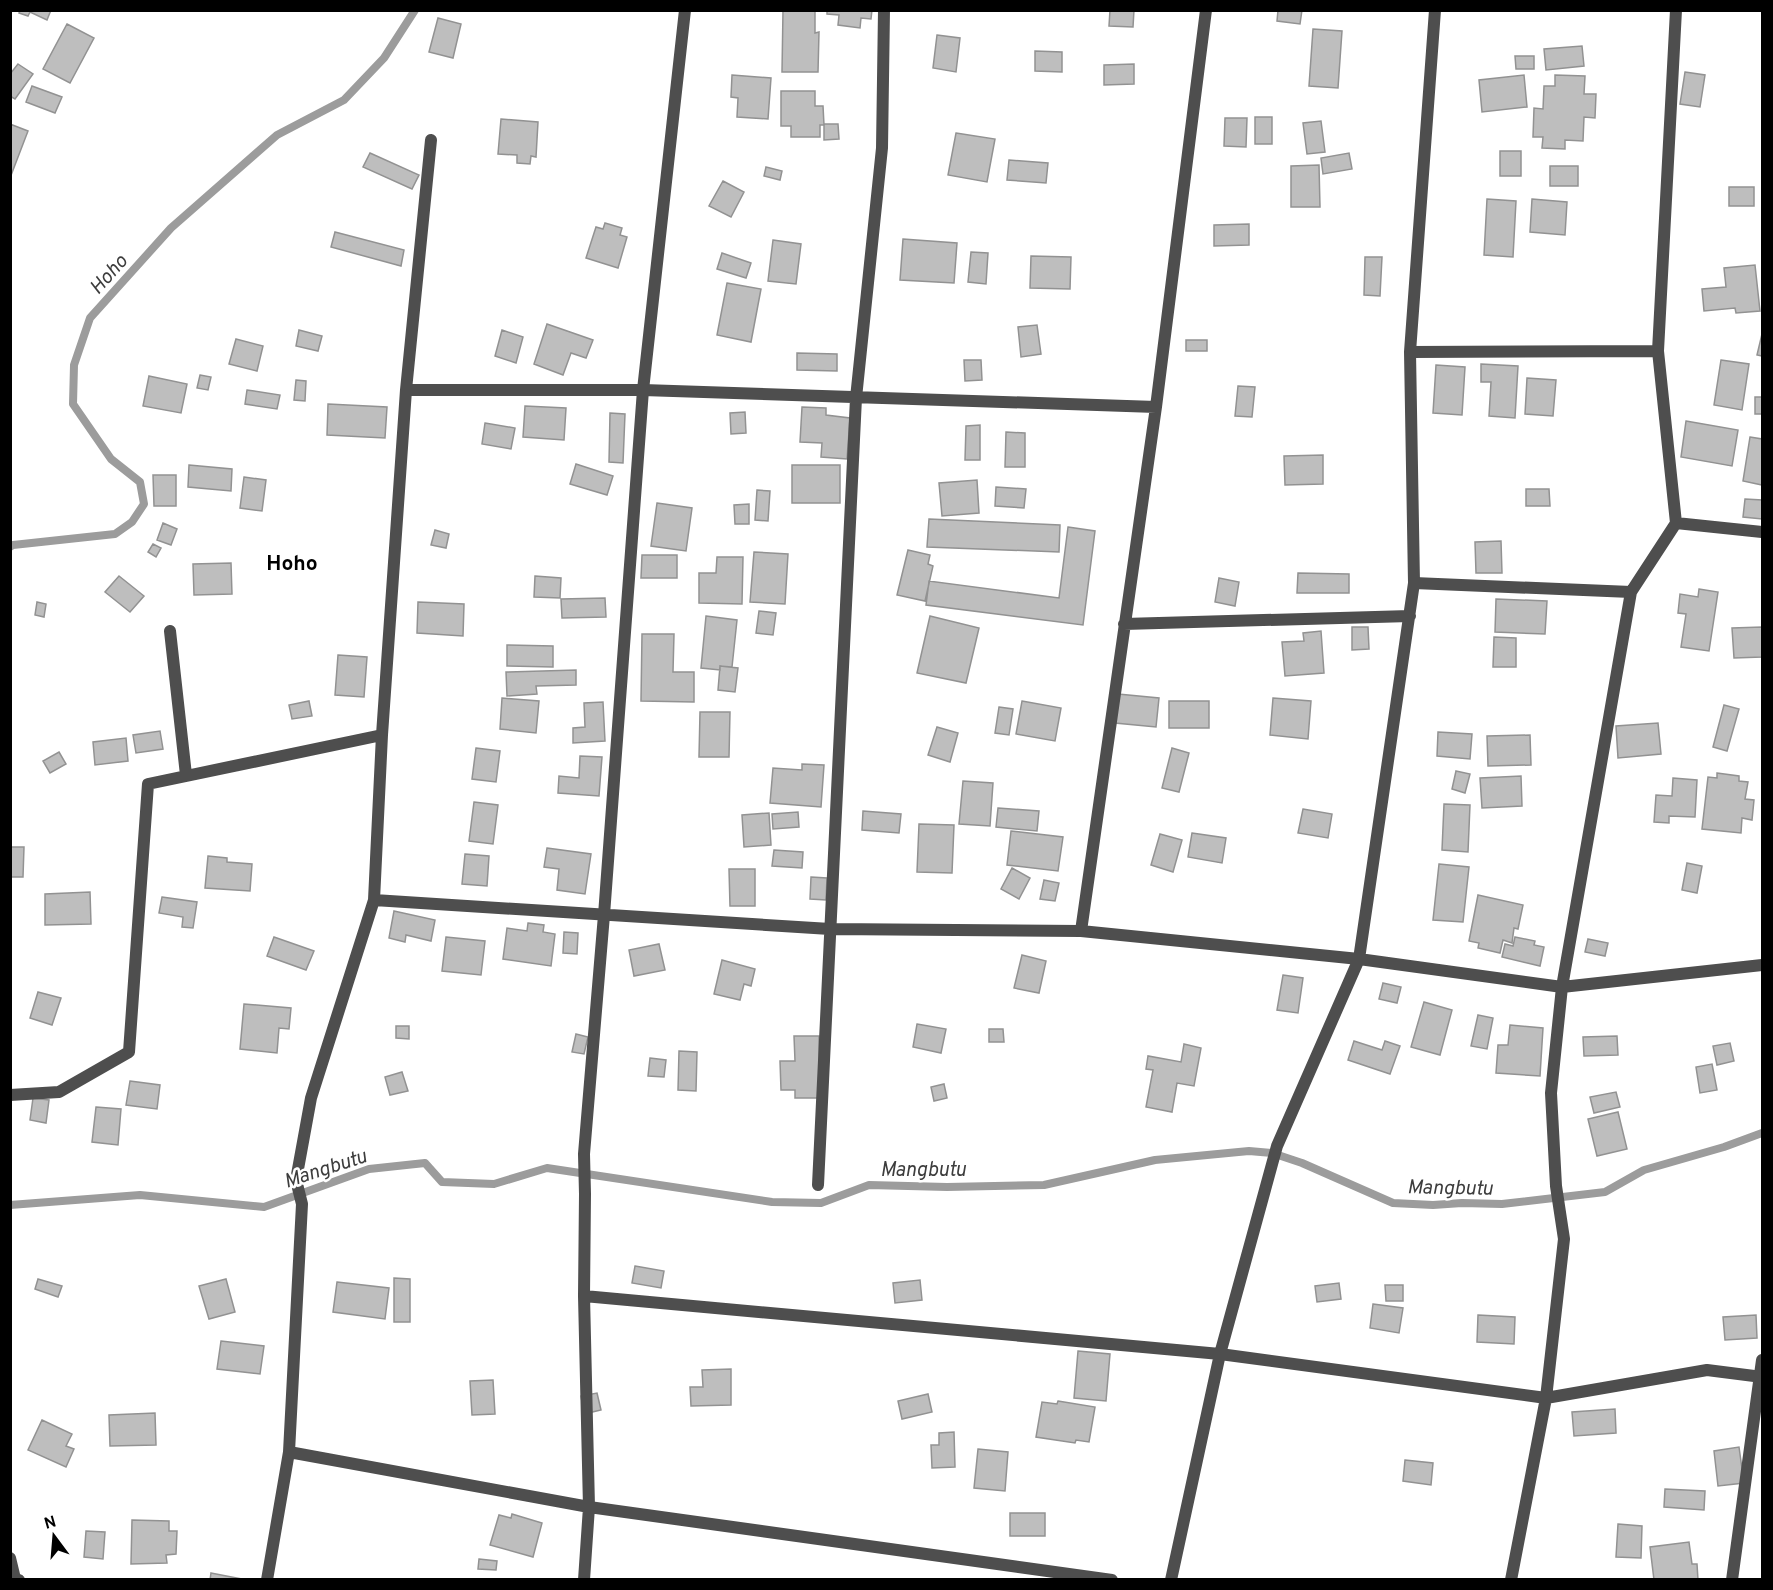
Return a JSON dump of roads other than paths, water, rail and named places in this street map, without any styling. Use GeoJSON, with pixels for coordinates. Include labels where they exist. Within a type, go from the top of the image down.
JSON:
{"type":"FeatureCollection","features":[{"type":"Feature","properties":{"kind":"street"},"geometry":{"type":"LineString","coordinates":[[584,1580],[589,1507],[584,1296],[584,1154],[643,390],[685,10]]}},
{"type":"Feature","properties":{"kind":"street"},"geometry":{"type":"LineString","coordinates":[[818,1185],[856,398],[882,148],[884,10]]}},
{"type":"Feature","properties":{"kind":"street"},"geometry":{"type":"LineString","coordinates":[[1081,931],[1155,407],[1206,10]]}},
{"type":"Feature","properties":{"kind":"street"},"geometry":{"type":"LineString","coordinates":[[1171,1580],[1220,1354],[1277,1146],[1359,959],[1414,583],[1410,352],[1435,10]]}},
{"type":"Feature","properties":{"kind":"street"},"geometry":{"type":"LineString","coordinates":[[1511,1580],[1546,1398],[1564,1239],[1556,1186],[1551,1092],[1562,987],[1631,592],[1676,523],[1658,351],[1676,10]]}},
{"type":"Feature","properties":{"kind":"street"},"geometry":{"type":"LineString","coordinates":[[267,1580],[289,1452],[302,1204],[296,1180],[311,1098],[374,900],[382,735],[406,390],[431,140]]}},
{"type":"Feature","properties":{"kind":"street"},"geometry":{"type":"LineString","coordinates":[[1410,352],[1658,351]]}},
{"type":"Feature","properties":{"kind":"street"},"geometry":{"type":"LineString","coordinates":[[406,390],[643,390],[1155,407]]}},
{"type":"Feature","properties":{"kind":"street"},"geometry":{"type":"LineString","coordinates":[[1676,523],[1762,532]]}},
{"type":"Feature","properties":{"kind":"street"},"geometry":{"type":"LineString","coordinates":[[1414,583],[1631,592]]}},
{"type":"Feature","properties":{"kind":"street"},"geometry":{"type":"LineString","coordinates":[[1124,624],[1410,616]]}},
{"type":"Feature","properties":{"kind":"street"},"geometry":{"type":"LineString","coordinates":[[170,631],[186,775]]}},
{"type":"Feature","properties":{"kind":"street"},"geometry":{"type":"LineString","coordinates":[[10,1095],[59,1092],[129,1052],[148,784],[382,735]]}},
{"type":"Feature","properties":{"kind":"street"},"geometry":{"type":"LineString","coordinates":[[374,900],[830,929],[1081,931],[1359,959],[1562,987],[1762,965]]}},
{"type":"Feature","properties":{"kind":"street"},"geometry":{"type":"LineString","coordinates":[[584,1296],[1220,1354],[1546,1398],[1707,1370],[1762,1377]]}},
{"type":"Feature","properties":{"kind":"street"},"geometry":{"type":"LineString","coordinates":[[1732,1580],[1762,1377],[1762,1360]]}},
{"type":"Feature","properties":{"kind":"street"},"geometry":{"type":"LineString","coordinates":[[289,1452],[589,1507],[1112,1580]]}},
{"type":"Feature","properties":{"kind":"street"},"geometry":{"type":"LineString","coordinates":[[10,1557],[15,1579],[19,1580]]}},
{"type":"Feature","properties":{"kind":"waterway","name":"Hoho"},"geometry":{"type":"LineString","coordinates":[[10,547],[115,534],[132,522],[144,504],[140,482],[111,459],[73,404],[74,365],[90,318],[171,228],[277,135],[344,100],[384,58],[415,10]]}},
{"type":"Feature","properties":{"kind":"waterway","name":"Mangbutu"},"geometry":{"type":"LineString","coordinates":[[10,1205],[140,1195],[264,1207],[369,1169],[425,1163],[442,1182],[494,1184],[547,1168],[772,1202],[821,1203],[869,1185],[947,1187],[1044,1185],[1155,1160],[1249,1151],[1272,1153],[1302,1163],[1393,1203],[1502,1204],[1605,1192],[1644,1170],[1724,1147],[1762,1133]]}},
{"type":"Feature","properties":{"kind":"district","name":"Hoho"},"geometry":{"type":"Point","coordinates":[292,563]}}]}
